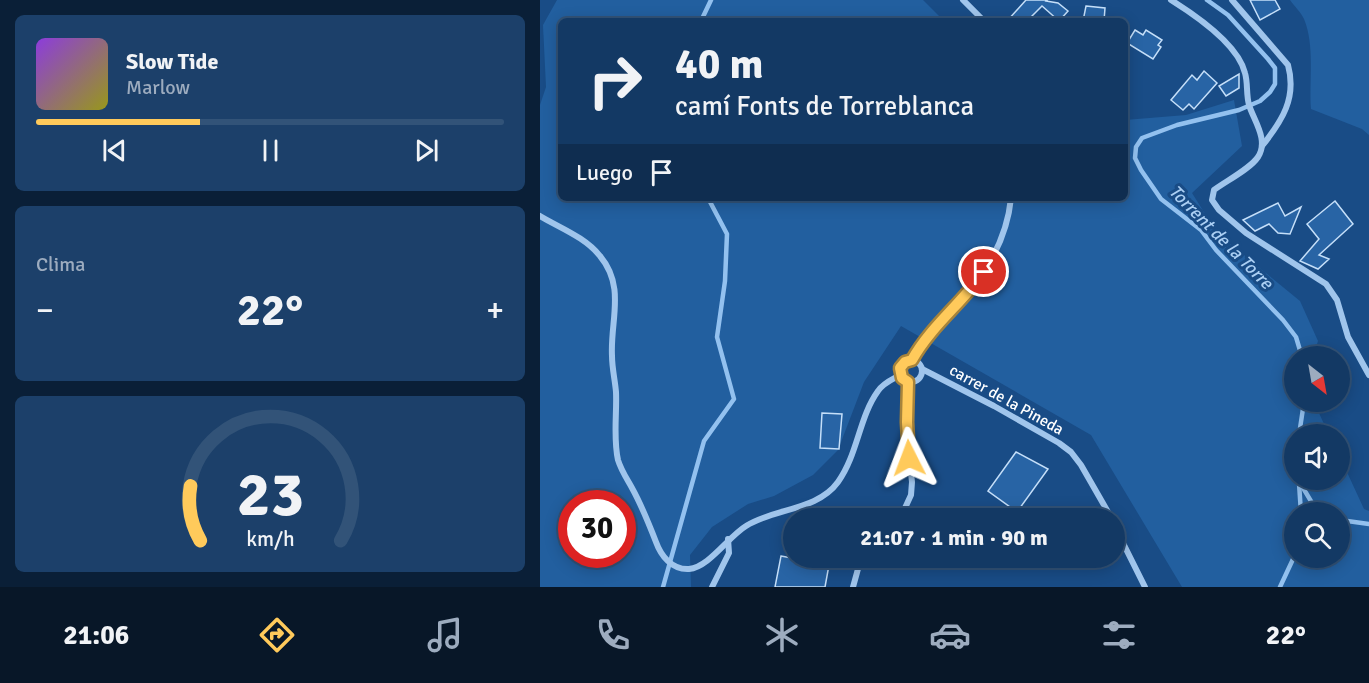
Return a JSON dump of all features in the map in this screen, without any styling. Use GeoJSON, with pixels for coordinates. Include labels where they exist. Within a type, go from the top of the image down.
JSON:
{"type":"FeatureCollection","features":[{"type":"Feature","properties":{"kind":"street"},"geometry":{"type":"LineString","coordinates":[[963,0],[981,18]]}},
{"type":"Feature","properties":{"kind":"street"},"geometry":{"type":"LineString","coordinates":[[1171,0],[1206,23],[1239,60],[1245,72],[1249,104],[1262,146]]}},
{"type":"Feature","properties":{"kind":"street"},"geometry":{"type":"LineString","coordinates":[[1232,0],[1288,65],[1291,77],[1288,107],[1262,146],[1259,156],[1214,190],[1212,200],[1219,210],[1246,233],[1326,284],[1337,300],[1348,337],[1369,375]]}},
{"type":"Feature","properties":{"kind":"street"},"geometry":{"type":"LineString","coordinates":[[540,216],[590,246],[605,263],[614,281],[616,306],[612,356],[616,392],[618,459],[646,516],[660,552],[672,564],[689,569],[703,564],[747,524],[814,501],[837,484],[851,459],[867,413],[878,390],[900,375],[902,364],[912,360],[926,339],[984,272],[1005,230],[1010,201]]}},
{"type":"Feature","properties":{"kind":"street"},"geometry":{"type":"LineString","coordinates":[[908,382],[919,380],[922,369],[919,363],[912,360]]}},
{"type":"Feature","properties":{"kind":"street","name":"carrer de la Pineda"},"geometry":{"type":"LineString","coordinates":[[922,369],[994,406],[1071,452],[1106,508]]}},
{"type":"Feature","properties":{"kind":"street"},"geometry":{"type":"LineString","coordinates":[[900,375],[908,382],[908,446],[912,482],[905,508]]}},
{"type":"Feature","properties":{"kind":"street"},"geometry":{"type":"LineString","coordinates":[[712,587],[729,553],[728,539]]}},
{"type":"Feature","properties":{"kind":"street"},"geometry":{"type":"LineString","coordinates":[[1125,547],[1145,587]]}},
{"type":"Feature","properties":{"kind":"street"},"geometry":{"type":"LineString","coordinates":[[853,587],[858,568]]}},
{"type":"Feature","properties":{"kind":"shaded area"},"geometry":{"type":"Polygon","coordinates":[[[557,0],[923,0],[941,18],[558,18],[558,201],[1128,201],[1128,120],[1186,115],[1234,100],[1242,146],[1192,193],[1217,233],[1300,301],[1318,341],[1316,346],[1284,346],[1284,412],[1319,412],[1324,424],[1284,424],[1284,490],[1350,490],[1350,479],[1364,509],[1369,511],[1369,587],[1182,587],[1091,435],[901,326],[864,382],[838,450],[813,475],[774,496],[748,504],[712,527],[690,555],[691,587],[540,587],[540,105],[546,87],[543,25],[557,0]]]}},
{"type":"Feature","properties":{"kind":"shaded area"},"geometry":{"type":"Polygon","coordinates":[[[1290,0],[1369,0],[1369,135],[1362,129],[1311,109],[1311,52],[1307,29],[1303,16],[1290,0]]]}},
{"type":"Feature","properties":{"kind":"building"},"geometry":{"type":"Polygon","coordinates":[[[1026,0],[1047,0],[1058,3],[1068,11],[1062,18],[1056,18],[1042,6],[1030,18],[1010,18],[1026,0]]]}},
{"type":"Feature","properties":{"kind":"building"},"geometry":{"type":"Polygon","coordinates":[[[1250,0],[1275,0],[1280,9],[1260,20],[1250,0]]]}},
{"type":"Feature","properties":{"kind":"building"},"geometry":{"type":"Polygon","coordinates":[[[1086,6],[1105,8],[1104,18],[1084,18],[1086,6]]]}},
{"type":"Feature","properties":{"kind":"building"},"geometry":{"type":"Polygon","coordinates":[[[1135,30],[1143,35],[1146,30],[1162,40],[1158,45],[1161,47],[1153,59],[1128,44],[1135,30]]]}},
{"type":"Feature","properties":{"kind":"building"},"geometry":{"type":"Polygon","coordinates":[[[1204,71],[1217,83],[1194,109],[1189,104],[1183,110],[1171,100],[1192,75],[1197,80],[1204,71]]]}},
{"type":"Feature","properties":{"kind":"building"},"geometry":{"type":"Polygon","coordinates":[[[1239,74],[1239,88],[1226,96],[1219,86],[1239,74]]]}},
{"type":"Feature","properties":{"kind":"building"},"geometry":{"type":"Polygon","coordinates":[[[1335,201],[1353,224],[1319,255],[1329,259],[1318,269],[1300,261],[1319,239],[1307,224],[1335,201]]]}},
{"type":"Feature","properties":{"kind":"building"},"geometry":{"type":"Polygon","coordinates":[[[1278,203],[1285,216],[1301,207],[1290,234],[1278,233],[1269,224],[1255,231],[1243,220],[1278,203]]]}},
{"type":"Feature","properties":{"kind":"building"},"geometry":{"type":"Polygon","coordinates":[[[822,413],[842,414],[839,449],[820,448],[822,413]]]}},
{"type":"Feature","properties":{"kind":"building"},"geometry":{"type":"Polygon","coordinates":[[[1016,452],[1048,469],[1020,508],[1011,508],[988,491],[1016,452]]]}},
{"type":"Feature","properties":{"kind":"building"},"geometry":{"type":"Polygon","coordinates":[[[781,556],[783,556],[783,568],[828,568],[825,587],[775,587],[781,556]]]}},
{"type":"Feature","properties":{"kind":"waterway"},"geometry":{"type":"LineString","coordinates":[[702,18],[711,0]]}},
{"type":"Feature","properties":{"kind":"waterway","name":"Torrent de la Torre"},"geometry":{"type":"LineString","coordinates":[[1207,0],[1228,15],[1268,59],[1275,68],[1275,84],[1260,101],[1239,110],[1177,125],[1142,138],[1136,147],[1135,158],[1161,199],[1201,230],[1216,250],[1283,320],[1296,337],[1299,346]]}},
{"type":"Feature","properties":{"kind":"waterway"},"geometry":{"type":"LineString","coordinates":[[663,587],[704,441],[734,399],[717,337],[725,281],[727,234],[710,201]]}},
{"type":"Feature","properties":{"kind":"waterway","name":"Torrent de la Torre"},"geometry":{"type":"LineString","coordinates":[[1301,424],[1302,412]]}},
{"type":"Feature","properties":{"kind":"waterway","name":"Torrent de la Torre"},"geometry":{"type":"LineString","coordinates":[[1299,490],[1300,502]]}},
{"type":"Feature","properties":{"kind":"waterway"},"geometry":{"type":"LineString","coordinates":[[1304,490],[1311,502]]}},
{"type":"Feature","properties":{"kind":"waterway"},"geometry":{"type":"LineString","coordinates":[[1350,521],[1369,524]]}},
{"type":"Feature","properties":{"kind":"waterway","name":"Torrent de la Torre"},"geometry":{"type":"LineString","coordinates":[[1280,587],[1289,568]]}},
{"type":"Feature","properties":{"kind":"route"},"geometry":{"type":"LineString","coordinates":[[909,458],[908,382],[900,375],[900,368],[902,364],[912,360],[926,339],[984,272]]}}]}
